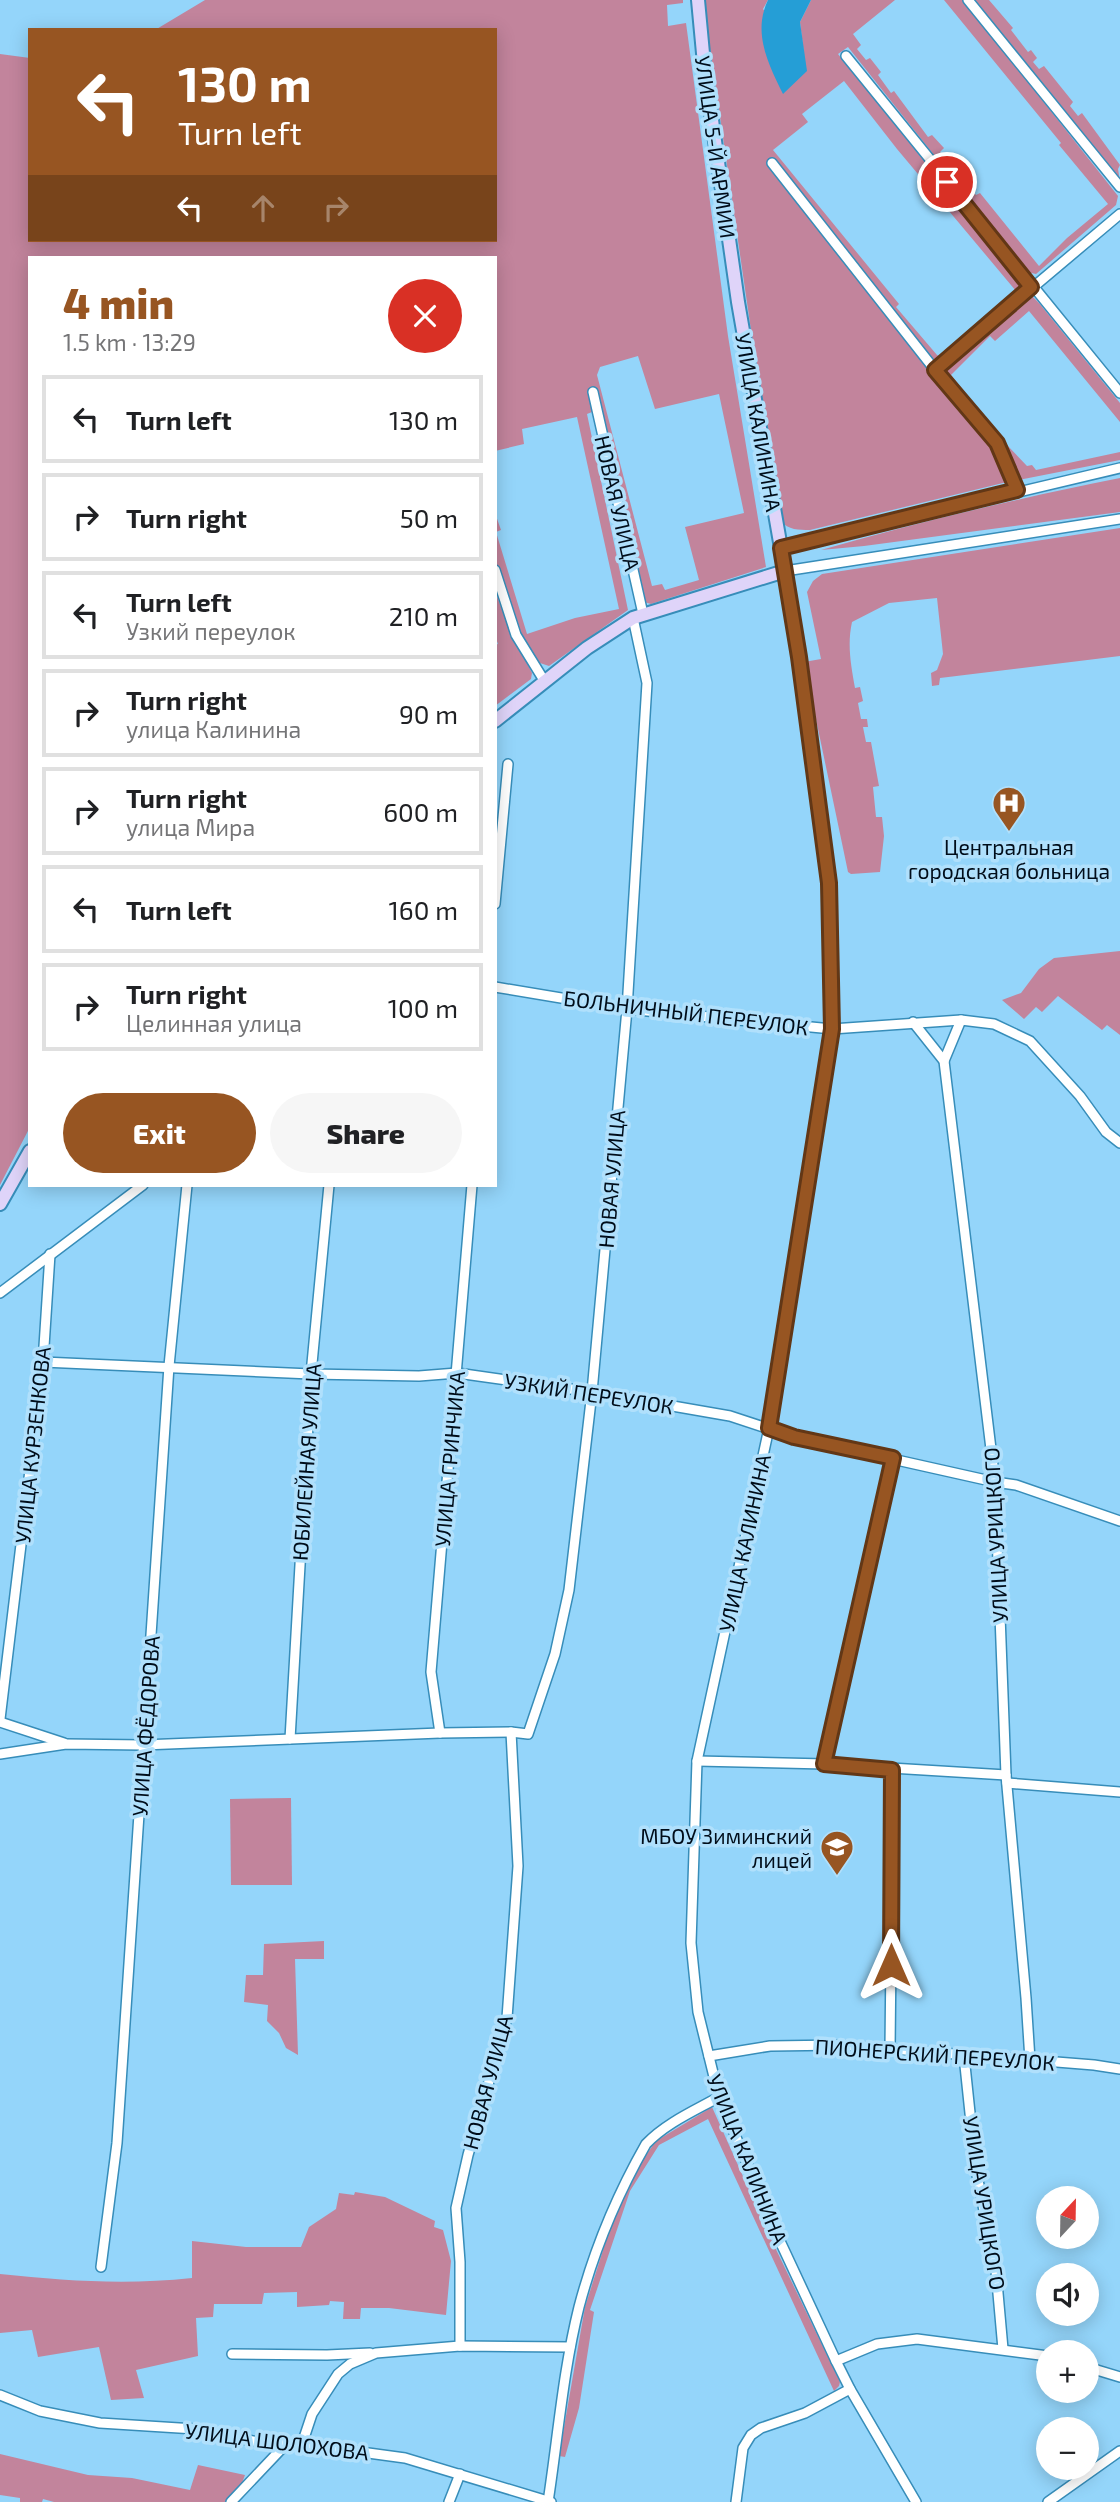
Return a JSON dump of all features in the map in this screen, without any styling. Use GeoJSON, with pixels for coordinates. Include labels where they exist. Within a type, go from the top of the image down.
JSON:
{"type":"FeatureCollection","features":[{"type":"Feature","properties":{"kind":"street","name":"УЛИЦА 5-Й АРМИИ"},"geometry":{"type":"LineString","coordinates":[[698,0],[704,64],[737,294]]}},
{"type":"Feature","properties":{"kind":"street"},"geometry":{"type":"LineString","coordinates":[[968,0],[1120,187]]}},
{"type":"Feature","properties":{"kind":"street"},"geometry":{"type":"LineString","coordinates":[[846,56],[1031,287],[1120,393]]}},
{"type":"Feature","properties":{"kind":"street"},"geometry":{"type":"LineString","coordinates":[[772,163],[935,370],[997,443],[1017,490]]}},
{"type":"Feature","properties":{"kind":"street"},"geometry":{"type":"LineString","coordinates":[[935,370],[1120,214]]}},
{"type":"Feature","properties":{"kind":"street","name":"УЛИЦА КАЛИНИНА"},"geometry":{"type":"LineString","coordinates":[[737,294],[785,571],[829,883],[832,1029],[769,1428],[697,1761],[691,1943],[698,2012],[719,2097],[779,2239],[836,2361],[916,2502]]}},
{"type":"Feature","properties":{"kind":"street","name":"НОВАЯ УЛИЦА"},"geometry":{"type":"LineString","coordinates":[[460,2346],[460,2262],[456,2208],[468,2155],[507,2018],[518,1866],[511,1732],[528,1734],[555,1654],[569,1590],[592,1392],[627,1009],[647,683],[638,616],[593,392]]}},
{"type":"Feature","properties":{"kind":"street"},"geometry":{"type":"LineString","coordinates":[[781,548],[1017,490],[1120,468]]}},
{"type":"Feature","properties":{"kind":"street"},"geometry":{"type":"LineString","coordinates":[[497,719],[587,648],[638,616],[785,571],[1120,519]]}},
{"type":"Feature","properties":{"kind":"street"},"geometry":{"type":"LineString","coordinates":[[497,575],[516,635],[545,682]]}},
{"type":"Feature","properties":{"kind":"street"},"geometry":{"type":"LineString","coordinates":[[497,882],[508,764]]}},
{"type":"Feature","properties":{"kind":"street","name":"БОЛЬНИЧНЫЙ ПЕРЕУЛОК"},"geometry":{"type":"LineString","coordinates":[[497,987],[627,1009],[832,1029],[961,1020],[994,1024],[1030,1041],[1080,1096],[1107,1132],[1120,1143]]}},
{"type":"Feature","properties":{"kind":"street"},"geometry":{"type":"LineString","coordinates":[[913,1022],[944,1061],[961,1020]]}},
{"type":"Feature","properties":{"kind":"street","name":"УЛИЦА УРИЦКОГО"},"geometry":{"type":"LineString","coordinates":[[944,1061],[995,1482],[1007,1779],[1030,2060]]}},
{"type":"Feature","properties":{"kind":"street"},"geometry":{"type":"LineString","coordinates":[[0,1204],[28,1155]]}},
{"type":"Feature","properties":{"kind":"street"},"geometry":{"type":"LineString","coordinates":[[0,1293],[140,1187]]}},
{"type":"Feature","properties":{"kind":"street","name":"УЛИЦА ФЁДОРОВА"},"geometry":{"type":"LineString","coordinates":[[101,2267],[117,2143],[170,1366],[187,1187]]}},
{"type":"Feature","properties":{"kind":"street","name":"ЮБИЛЕЙНАЯ УЛИЦА"},"geometry":{"type":"LineString","coordinates":[[290,1739],[311,1374],[329,1187]]}},
{"type":"Feature","properties":{"kind":"street","name":"УЛИЦА ГРИНЧИКА"},"geometry":{"type":"LineString","coordinates":[[440,1732],[431,1672],[472,1187]]}},
{"type":"Feature","properties":{"kind":"street","name":"УЛИЦА КУРЗЕНКОВА"},"geometry":{"type":"LineString","coordinates":[[0,1721],[43,1362],[50,1254]]}},
{"type":"Feature","properties":{"kind":"street","name":"УЗКИЙ ПЕРЕУЛОК"},"geometry":{"type":"LineString","coordinates":[[43,1362],[419,1377],[457,1373],[592,1392],[730,1416],[794,1437],[1016,1485],[1120,1521]]}},
{"type":"Feature","properties":{"kind":"street"},"geometry":{"type":"LineString","coordinates":[[824,1764],[893,1458]]}},
{"type":"Feature","properties":{"kind":"street"},"geometry":{"type":"LineString","coordinates":[[0,1721],[66,1744]]}},
{"type":"Feature","properties":{"kind":"street"},"geometry":{"type":"LineString","coordinates":[[0,1754],[66,1744],[143,1745],[440,1732],[511,1732]]}},
{"type":"Feature","properties":{"kind":"street"},"geometry":{"type":"LineString","coordinates":[[697,1761],[824,1764],[1007,1779],[1120,1792]]}},
{"type":"Feature","properties":{"kind":"street"},"geometry":{"type":"LineString","coordinates":[[890,2049],[892,1770]]}},
{"type":"Feature","properties":{"kind":"street","name":"ПИОНЕРСКИЙ ПЕРЕУЛОК"},"geometry":{"type":"LineString","coordinates":[[709,2056],[770,2046],[841,2045],[1120,2069]]}},
{"type":"Feature","properties":{"kind":"street","name":"УЛИЦА УРИЦКОГО"},"geometry":{"type":"LineString","coordinates":[[964,2056],[976,2170],[998,2285],[1003,2349]]}},
{"type":"Feature","properties":{"kind":"street"},"geometry":{"type":"LineString","coordinates":[[549,2502],[570,2347],[603,2232],[646,2144],[654,2135],[719,2097]]}},
{"type":"Feature","properties":{"kind":"street"},"geometry":{"type":"LineString","coordinates":[[836,2361],[877,2344],[917,2339],[1036,2354]]}},
{"type":"Feature","properties":{"kind":"street"},"geometry":{"type":"LineString","coordinates":[[232,2354],[327,2355],[460,2346],[570,2347]]}},
{"type":"Feature","properties":{"kind":"street"},"geometry":{"type":"LineString","coordinates":[[302,2444],[312,2414],[338,2374],[350,2364],[376,2353]]}},
{"type":"Feature","properties":{"kind":"street"},"geometry":{"type":"LineString","coordinates":[[1099,2371],[1120,2377]]}},
{"type":"Feature","properties":{"kind":"street"},"geometry":{"type":"LineString","coordinates":[[736,2502],[743,2448],[751,2435],[761,2428],[805,2413],[850,2389]]}},
{"type":"Feature","properties":{"kind":"street","name":"УЛИЦА ШОЛОХОВА"},"geometry":{"type":"LineString","coordinates":[[0,2395],[40,2412],[100,2423],[195,2429],[258,2442],[302,2444],[405,2458],[549,2502]]}},
{"type":"Feature","properties":{"kind":"street"},"geometry":{"type":"LineString","coordinates":[[231,2502],[286,2444]]}},
{"type":"Feature","properties":{"kind":"street"},"geometry":{"type":"LineString","coordinates":[[1048,2502],[1120,2451]]}},
{"type":"Feature","properties":{"kind":"street"},"geometry":{"type":"LineString","coordinates":[[449,2502],[460,2473]]}},
{"type":"Feature","properties":{"kind":"shaded area"},"geometry":{"type":"Polygon","coordinates":[[[205,0],[683,0],[683,3],[667,5],[668,26],[686,23],[728,336],[766,567],[651,604],[644,602],[597,410],[587,414],[628,610],[549,666],[540,663],[517,630],[497,572],[497,535],[527,634],[575,618],[619,609],[577,417],[522,429],[524,444],[497,451],[497,256],[28,256],[28,1131],[0,1185],[0,54],[28,58],[28,242],[497,242],[497,28],[158,28],[205,0]],[[638,356],[600,367],[597,375],[652,586],[662,584],[665,590],[699,580],[685,527],[744,513],[719,394],[655,409],[638,356]]]}},
{"type":"Feature","properties":{"kind":"shaded area"},"geometry":{"type":"Polygon","coordinates":[[[703,0],[768,0],[763,9],[806,71],[800,22],[811,0],[895,0],[853,34],[861,45],[857,49],[866,60],[870,58],[881,72],[878,75],[891,93],[894,91],[928,137],[932,135],[944,148],[940,152],[946,158],[949,157],[960,170],[957,173],[976,195],[980,193],[1039,266],[1067,238],[1108,204],[944,0],[963,0],[1118,196],[1116,205],[1036,274],[1027,272],[848,47],[838,54],[1024,285],[1016,291],[844,81],[802,114],[808,122],[773,150],[899,304],[896,307],[937,355],[943,359],[1028,296],[1032,296],[1120,403],[1120,422],[1029,311],[995,341],[990,336],[951,375],[1027,466],[1032,465],[1036,470],[1120,452],[1120,460],[1003,483],[810,530],[790,528],[781,521],[703,0]]]}},
{"type":"Feature","properties":{"kind":"shaded area"},"geometry":{"type":"Polygon","coordinates":[[[975,0],[989,0],[1013,28],[1011,30],[1028,52],[1031,50],[1037,58],[1033,62],[1039,69],[1044,66],[1073,102],[1070,106],[1078,116],[1082,113],[1120,165],[1120,181],[975,0]]]}},
{"type":"Feature","properties":{"kind":"shaded area"},"geometry":{"type":"Polygon","coordinates":[[[1120,478],[1120,512],[821,550],[970,511],[1120,478]]]}},
{"type":"Feature","properties":{"kind":"shaded area"},"geometry":{"type":"Polygon","coordinates":[[[1120,528],[1120,656],[940,678],[939,685],[932,686],[931,673],[937,670],[943,654],[937,598],[889,603],[852,622],[852,671],[855,688],[860,687],[863,701],[858,703],[861,719],[867,719],[868,727],[863,727],[866,742],[871,742],[879,786],[873,787],[876,817],[882,817],[884,836],[880,872],[848,872],[804,662],[821,659],[807,592],[813,581],[822,574],[1120,528]]]}},
{"type":"Feature","properties":{"kind":"shaded area"},"geometry":{"type":"Polygon","coordinates":[[[497,596],[508,626],[532,673],[531,679],[497,704],[497,644],[497,596]]]}},
{"type":"Feature","properties":{"kind":"shaded area"},"geometry":{"type":"Polygon","coordinates":[[[1120,951],[1120,1035],[1107,1025],[1102,1030],[1058,996],[1042,1012],[1036,1007],[1024,1019],[1002,1000],[1021,993],[1039,969],[1054,958],[1120,951]]]}},
{"type":"Feature","properties":{"kind":"shaded area"},"geometry":{"type":"Polygon","coordinates":[[[291,1798],[292,1885],[231,1885],[230,1799],[291,1798]]]}},
{"type":"Feature","properties":{"kind":"shaded area"},"geometry":{"type":"Polygon","coordinates":[[[324,1941],[324,1959],[295,1959],[298,2055],[286,2048],[279,2033],[267,2021],[268,2005],[244,2002],[246,1975],[263,1975],[264,1944],[324,1941]]]}},
{"type":"Feature","properties":{"kind":"shaded area"},"geometry":{"type":"Polygon","coordinates":[[[712,2107],[771,2239],[840,2382],[839,2386],[834,2391],[708,2119],[659,2145],[630,2191],[590,2310],[594,2312],[579,2408],[565,2457],[559,2456],[585,2307],[611,2225],[644,2158],[656,2141],[712,2107]]]}},
{"type":"Feature","properties":{"kind":"shaded area"},"geometry":{"type":"Polygon","coordinates":[[[355,2192],[385,2197],[435,2221],[434,2227],[443,2230],[451,2261],[446,2315],[389,2308],[361,2308],[360,2319],[343,2319],[344,2302],[330,2301],[329,2305],[297,2307],[297,2292],[264,2293],[262,2304],[214,2304],[213,2317],[196,2318],[198,2356],[136,2370],[144,2398],[111,2400],[99,2347],[38,2357],[32,2330],[0,2333],[0,2274],[96,2281],[192,2278],[192,2241],[246,2247],[301,2247],[309,2227],[336,2209],[339,2193],[354,2195],[355,2192]]]}},
{"type":"Feature","properties":{"kind":"shaded area"},"geometry":{"type":"Polygon","coordinates":[[[0,2454],[88,2475],[132,2478],[190,2490],[198,2465],[245,2475],[242,2483],[225,2502],[54,2502],[43,2499],[42,2502],[20,2502],[20,2498],[0,2495],[0,2454]]]}},
{"type":"Feature","properties":{"kind":"water"},"geometry":{"type":"Polygon","coordinates":[[[768,0],[811,0],[800,22],[807,71],[783,94],[768,60],[762,37],[763,12],[768,0]]]}},
{"type":"Feature","properties":{"kind":"place","name":"Центральная городская больница"},"geometry":{"type":"Point","coordinates":[1009,833]}},
{"type":"Feature","properties":{"kind":"place","name":"МБОУ Зиминский лицей"},"geometry":{"type":"Point","coordinates":[837,1877]}},
{"type":"Feature","properties":{"kind":"route"},"geometry":{"type":"LineString","coordinates":[[891,1965],[892,1770],[824,1764],[893,1458],[794,1437],[769,1428],[832,1029],[829,883],[799,657],[781,548],[1017,490],[997,443],[935,370],[1031,287],[947,182]]}}]}
